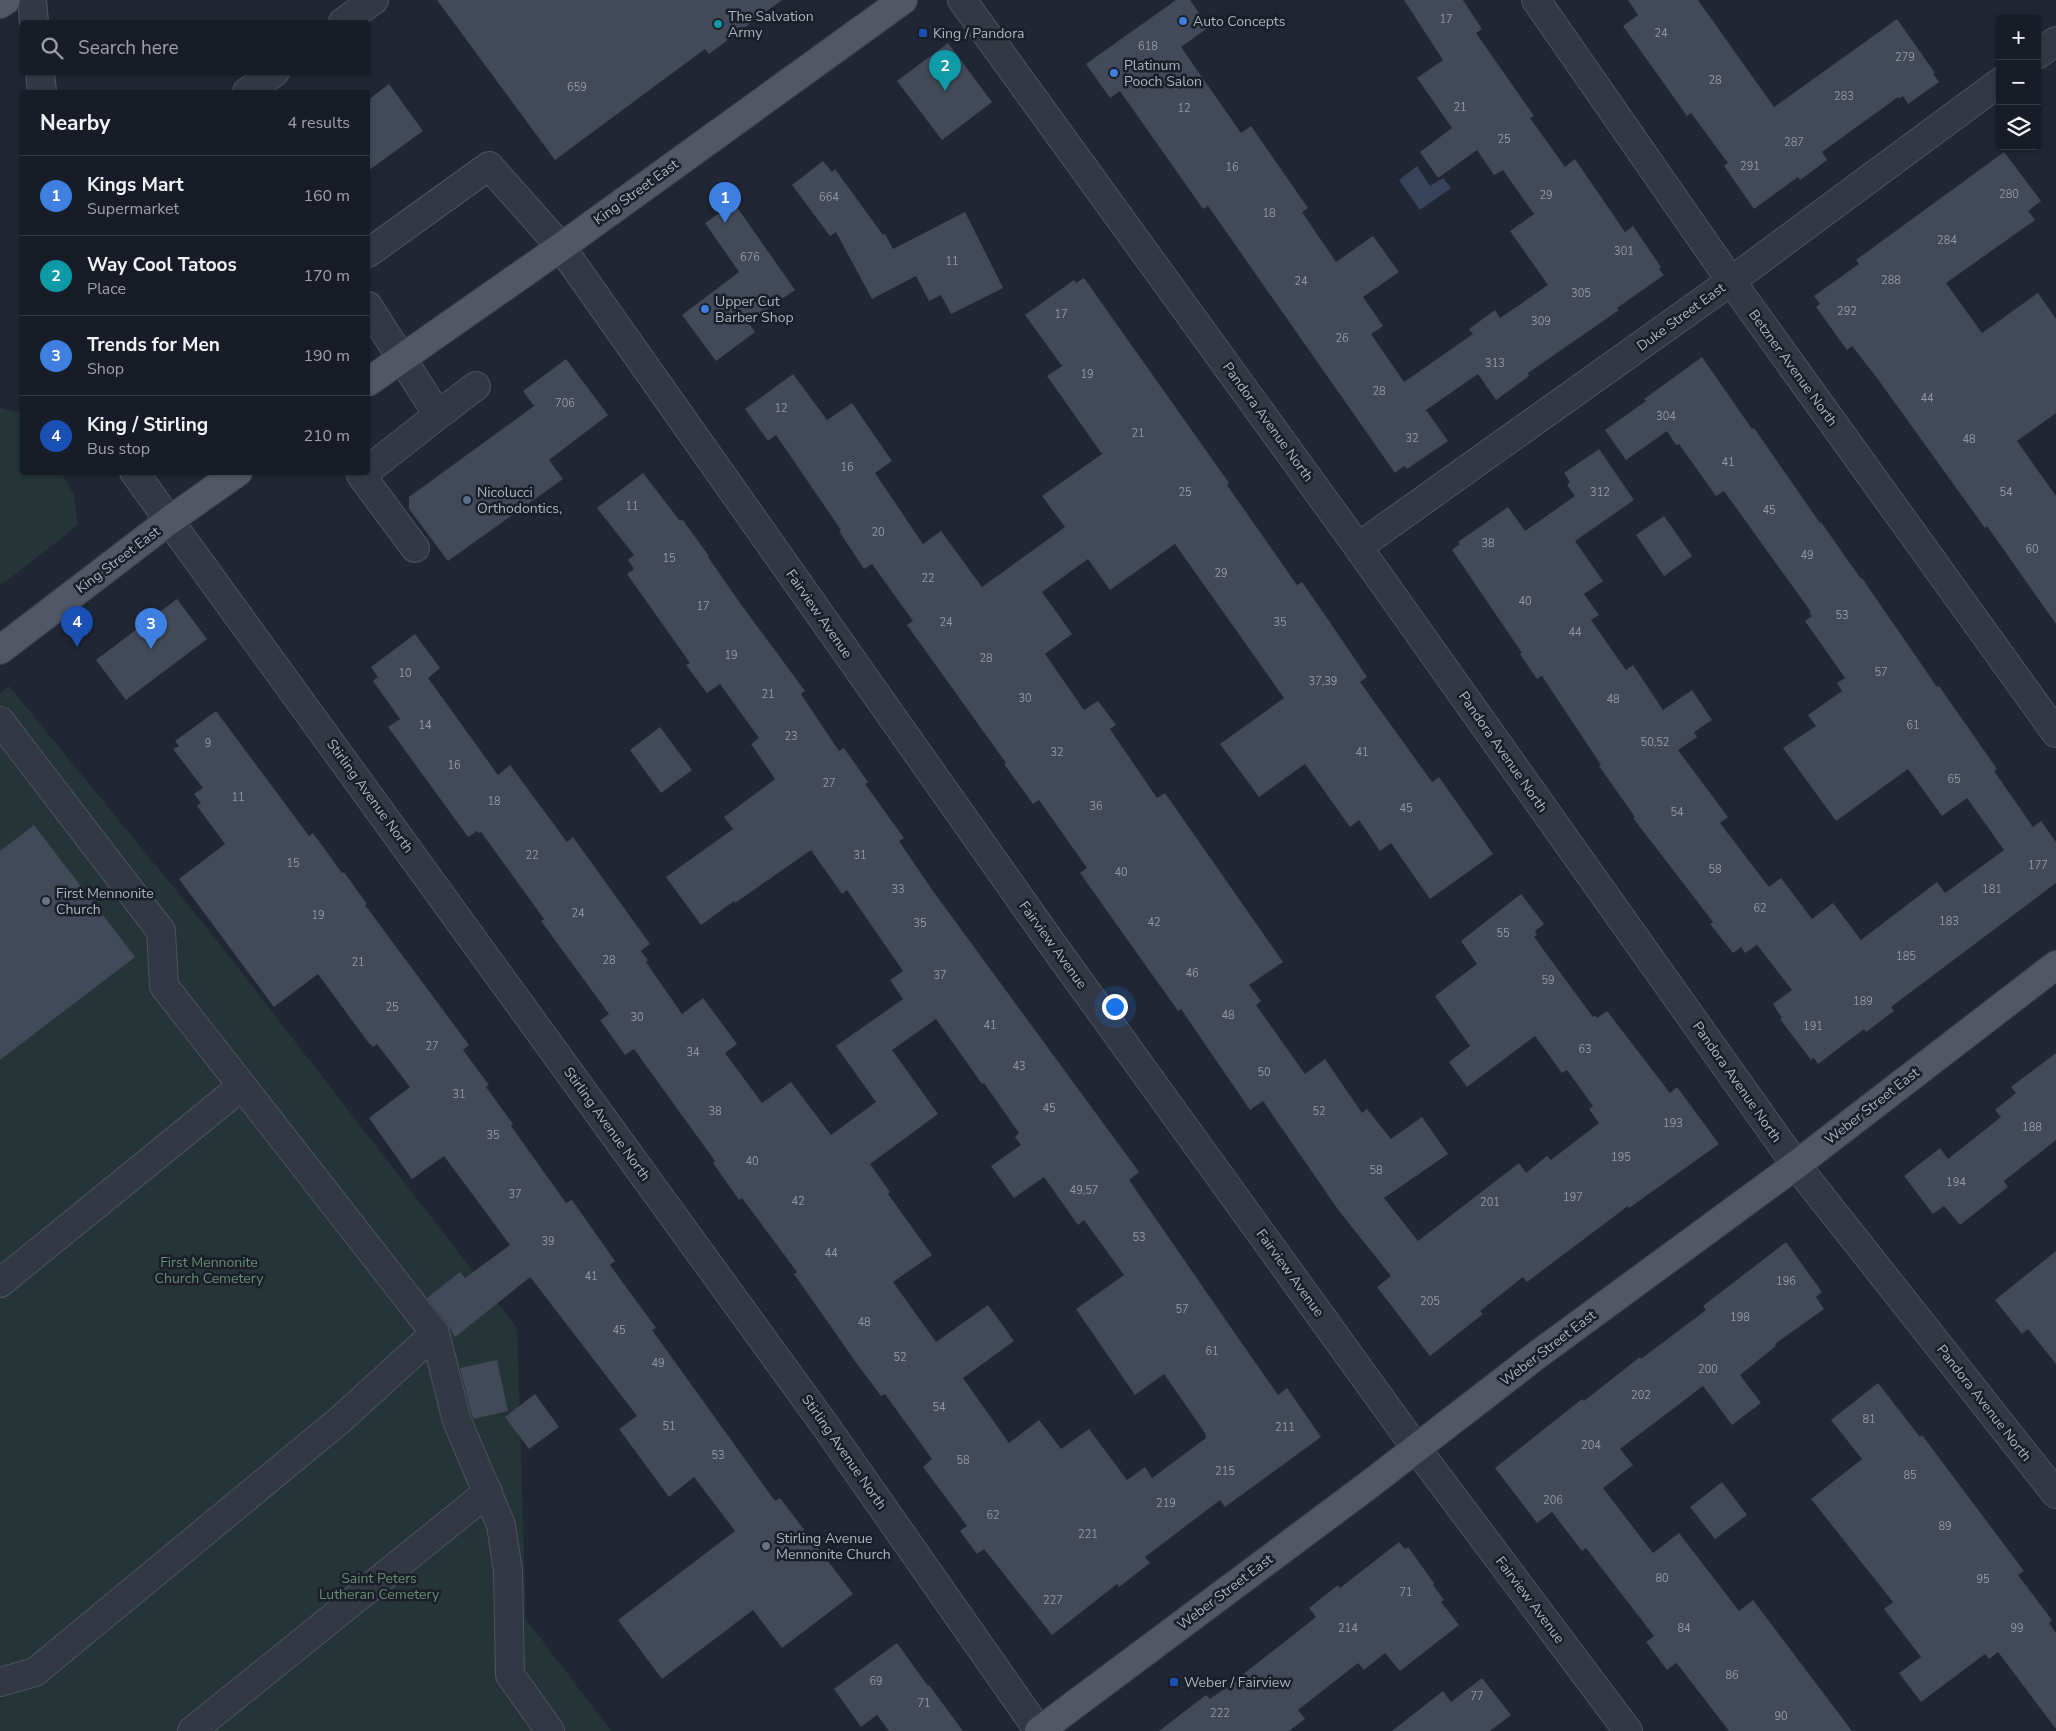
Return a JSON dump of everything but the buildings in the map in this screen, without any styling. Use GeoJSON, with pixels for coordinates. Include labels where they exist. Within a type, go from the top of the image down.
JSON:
{"type":"FeatureCollection","features":[{"type":"Feature","properties":{"kind":"main road"},"geometry":{"type":"LineString","coordinates":[[0,4],[6,0]]}},
{"type":"Feature","properties":{"kind":"main road","name":"King Street East"},"geometry":{"type":"LineString","coordinates":[[370,381],[561,247],[903,0]]}},
{"type":"Feature","properties":{"kind":"main road","name":"King Street East"},"geometry":{"type":"LineString","coordinates":[[0,650],[170,520],[234,475]]}},
{"type":"Feature","properties":{"kind":"main road","name":"Weber Street East"},"geometry":{"type":"LineString","coordinates":[[1039,1731],[1545,1349],[1796,1165],[2056,965]]}},
{"type":"Feature","properties":{"kind":"street"},"geometry":{"type":"LineString","coordinates":[[32,0],[34,20]]}},
{"type":"Feature","properties":{"kind":"street"},"geometry":{"type":"LineString","coordinates":[[347,20],[374,0]]}},
{"type":"Feature","properties":{"kind":"street","name":"Pandora Avenue North"},"geometry":{"type":"LineString","coordinates":[[962,0],[1358,547],[1796,1165],[2056,1494]]}},
{"type":"Feature","properties":{"kind":"street","name":"Betzner Avenue North"},"geometry":{"type":"LineString","coordinates":[[1536,0],[1730,281],[2056,733]]}},
{"type":"Feature","properties":{"kind":"street"},"geometry":{"type":"LineString","coordinates":[[2041,51],[2056,41]]}},
{"type":"Feature","properties":{"kind":"street"},"geometry":{"type":"LineString","coordinates":[[40,75],[42,90]]}},
{"type":"Feature","properties":{"kind":"street"},"geometry":{"type":"LineString","coordinates":[[251,90],[271,75]]}},
{"type":"Feature","properties":{"kind":"street","name":"Duke Street East"},"geometry":{"type":"LineString","coordinates":[[1358,547],[1730,281],[1996,85]]}},
{"type":"Feature","properties":{"kind":"street","name":"Fairview Avenue"},"geometry":{"type":"LineString","coordinates":[[370,252],[489,166],[561,247],[1050,941],[1416,1448],[1628,1731]]}},
{"type":"Feature","properties":{"kind":"street"},"geometry":{"type":"LineString","coordinates":[[370,309],[438,415]]}},
{"type":"Feature","properties":{"kind":"street"},"geometry":{"type":"LineString","coordinates":[[370,468],[476,386]]}},
{"type":"Feature","properties":{"kind":"street","name":"Stirling Avenue North"},"geometry":{"type":"LineString","coordinates":[[136,475],[827,1428],[1039,1731]]}},
{"type":"Feature","properties":{"kind":"street"},"geometry":{"type":"LineString","coordinates":[[364,475],[415,548]]}},
{"type":"Feature","properties":{"kind":"street"},"geometry":{"type":"LineString","coordinates":[[0,721],[161,931],[164,986],[435,1333],[458,1422],[501,1525],[508,1571],[510,1675],[550,1731]]}},
{"type":"Feature","properties":{"kind":"street"},"geometry":{"type":"LineString","coordinates":[[0,1283],[242,1086]]}},
{"type":"Feature","properties":{"kind":"street"},"geometry":{"type":"LineString","coordinates":[[0,1682],[35,1672],[341,1419],[435,1333]]}},
{"type":"Feature","properties":{"kind":"street"},"geometry":{"type":"LineString","coordinates":[[192,1731],[488,1492]]}},
{"type":"Feature","properties":{"kind":"green space"},"geometry":{"type":"Polygon","coordinates":[[[0,408],[20,413],[20,475],[62,475],[74,495],[78,525],[0,586],[0,408]]]}},
{"type":"Feature","properties":{"kind":"green space","name":"First Mennonite Church Cemetery"},"geometry":{"type":"Polygon","coordinates":[[[9,686],[215,938],[517,1328],[526,1619],[611,1731],[0,1731],[0,693],[9,686]]]}},
{"type":"Feature","properties":{"kind":"water"},"geometry":{"type":"Polygon","coordinates":[[[1417,166],[1430,186],[1443,178],[1451,188],[1420,210],[1399,180],[1417,166]]]}},
{"type":"Feature","properties":{"kind":"place","name":"Auto Concepts"},"geometry":{"type":"Point","coordinates":[1183,21]}},
{"type":"Feature","properties":{"kind":"place","name":"The Salvation Army"},"geometry":{"type":"Point","coordinates":[718,24]}},
{"type":"Feature","properties":{"kind":"place","name":"King / Pandora"},"geometry":{"type":"Point","coordinates":[923,33]}},
{"type":"Feature","properties":{"kind":"place","name":"Platinum Pooch Salon"},"geometry":{"type":"Point","coordinates":[1114,73]}},
{"type":"Feature","properties":{"kind":"place","name":"Way Cool Tatoos"},"geometry":{"type":"Point","coordinates":[945,91]}},
{"type":"Feature","properties":{"kind":"place","name":"Kings Mart"},"geometry":{"type":"Point","coordinates":[725,223]}},
{"type":"Feature","properties":{"kind":"place","name":"Upper Cut Barber Shop"},"geometry":{"type":"Point","coordinates":[705,309]}},
{"type":"Feature","properties":{"kind":"place","name":"Nicolucci Orthodontics,"},"geometry":{"type":"Point","coordinates":[467,500]}},
{"type":"Feature","properties":{"kind":"place","name":"King / Stirling"},"geometry":{"type":"Point","coordinates":[77,647]}},
{"type":"Feature","properties":{"kind":"place","name":"Trends for Men"},"geometry":{"type":"Point","coordinates":[151,649]}},
{"type":"Feature","properties":{"kind":"place","name":"First Mennonite Church"},"geometry":{"type":"Point","coordinates":[46,901]}},
{"type":"Feature","properties":{"kind":"place","name":"Stirling Avenue Mennonite Church"},"geometry":{"type":"Point","coordinates":[766,1546]}},
{"type":"Feature","properties":{"kind":"place","name":"Weber / Fairview"},"geometry":{"type":"Point","coordinates":[1174,1682]}},
{"type":"Feature","properties":{"kind":"park label","name":"Saint Peters Lutheran Cemetery"},"geometry":{"type":"Point","coordinates":[379,1586]}}]}
